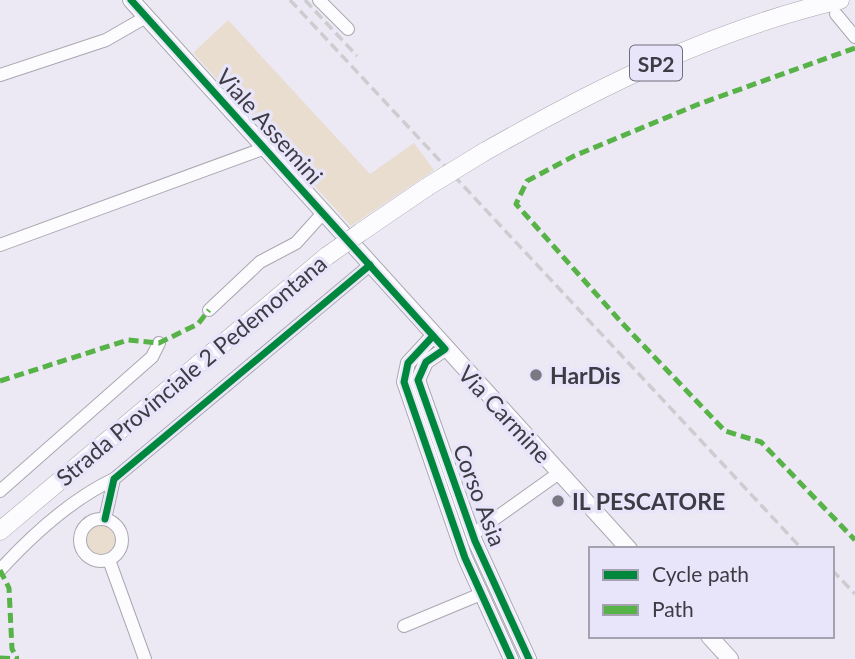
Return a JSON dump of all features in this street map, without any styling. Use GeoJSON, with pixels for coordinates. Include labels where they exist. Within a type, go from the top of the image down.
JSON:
{"type":"FeatureCollection","features":[{"type":"Feature","properties":{"kind":"main road","name":"Viale Assemini"},"geometry":{"type":"LineString","coordinates":[[131,0],[381,278]]}},
{"type":"Feature","properties":{"kind":"main road","name":"Strada Provinciale 2 Pedemontana"},"geometry":{"type":"LineString","coordinates":[[0,531],[327,256],[426,187],[583,95],[643,68],[774,16],[838,7]]}},
{"type":"Feature","properties":{"kind":"main road","name":"Via Carmine"},"geometry":{"type":"LineString","coordinates":[[381,278],[627,547]]}},
{"type":"Feature","properties":{"kind":"main road"},"geometry":{"type":"LineString","coordinates":[[711,638],[730,659]]}},
{"type":"Feature","properties":{"kind":"street"},"geometry":{"type":"LineString","coordinates":[[318,0],[348,29]]}},
{"type":"Feature","properties":{"kind":"street"},"geometry":{"type":"LineString","coordinates":[[838,7],[855,37]]}},
{"type":"Feature","properties":{"kind":"street"},"geometry":{"type":"LineString","coordinates":[[0,75],[106,40],[146,17]]}},
{"type":"Feature","properties":{"kind":"street"},"geometry":{"type":"LineString","coordinates":[[0,245],[265,148]]}},
{"type":"Feature","properties":{"kind":"street"},"geometry":{"type":"LineString","coordinates":[[209,310],[260,262],[296,243],[323,213]]}},
{"type":"Feature","properties":{"kind":"street"},"geometry":{"type":"LineString","coordinates":[[0,570],[24,544],[85,493],[114,480],[370,265]]}},
{"type":"Feature","properties":{"kind":"street","name":"Corso Asia"},"geometry":{"type":"LineString","coordinates":[[433,336],[408,363],[404,382],[465,558],[510,659]]}},
{"type":"Feature","properties":{"kind":"street"},"geometry":{"type":"LineString","coordinates":[[0,491],[152,357],[159,343]]}},
{"type":"Feature","properties":{"kind":"street","name":"Corso Asia"},"geometry":{"type":"LineString","coordinates":[[445,349],[426,362],[418,380],[472,535],[529,659]]}},
{"type":"Feature","properties":{"kind":"street"},"geometry":{"type":"LineString","coordinates":[[472,535],[559,473]]}},
{"type":"Feature","properties":{"kind":"street"},"geometry":{"type":"LineString","coordinates":[[105,519],[114,480]]}},
{"type":"Feature","properties":{"kind":"street"},"geometry":{"type":"LineString","coordinates":[[105,519],[117,526],[122,538],[119,552],[109,560],[95,561],[80,546],[81,531],[91,521],[105,519]]}},
{"type":"Feature","properties":{"kind":"street"},"geometry":{"type":"LineString","coordinates":[[109,560],[145,659]]}},
{"type":"Feature","properties":{"kind":"street"},"geometry":{"type":"LineString","coordinates":[[404,626],[481,594]]}},
{"type":"Feature","properties":{"kind":"shaded area"},"geometry":{"type":"Polygon","coordinates":[[[228,20],[370,174],[414,143],[434,170],[351,226],[193,53],[228,20]]]}},
{"type":"Feature","properties":{"kind":"shaded area"},"geometry":{"type":"Polygon","coordinates":[[[101,525],[113,529],[117,541],[113,553],[101,557],[89,553],[85,541],[89,529],[101,525]]]}},
{"type":"Feature","properties":{"kind":"railway"},"geometry":{"type":"LineString","coordinates":[[290,0],[800,547]]}},
{"type":"Feature","properties":{"kind":"railway"},"geometry":{"type":"LineString","coordinates":[[305,0],[357,56]]}},
{"type":"Feature","properties":{"kind":"railway"},"geometry":{"type":"LineString","coordinates":[[834,572],[855,594]]}},
{"type":"Feature","properties":{"kind":"marked path"},"geometry":{"type":"LineString","coordinates":[[855,48],[699,104],[574,156],[527,181],[516,204],[622,323],[725,431],[761,442],[855,540]]}},
{"type":"Feature","properties":{"kind":"marked path"},"geometry":{"type":"LineString","coordinates":[[0,381],[128,340],[159,343],[198,324],[209,310]]}},
{"type":"Feature","properties":{"kind":"marked path"},"geometry":{"type":"LineString","coordinates":[[0,570],[9,588],[12,649],[17,658]]}},
{"type":"Feature","properties":{"kind":"marked path"},"geometry":{"type":"LineString","coordinates":[[0,658],[19,659]]}},
{"type":"Feature","properties":{"kind":"cycle path"},"geometry":{"type":"LineString","coordinates":[[131,0],[445,349],[426,362],[418,380],[475,541],[529,659]]}},
{"type":"Feature","properties":{"kind":"cycle path"},"geometry":{"type":"LineString","coordinates":[[105,519],[114,479],[370,265]]}},
{"type":"Feature","properties":{"kind":"cycle path"},"geometry":{"type":"LineString","coordinates":[[433,336],[408,363],[404,382],[465,558],[511,659]]}},
{"type":"Feature","properties":{"kind":"place","name":"HarDis"},"geometry":{"type":"Point","coordinates":[536,375]}},
{"type":"Feature","properties":{"kind":"place","name":"IL PESCATORE"},"geometry":{"type":"Point","coordinates":[558,501]}}]}
